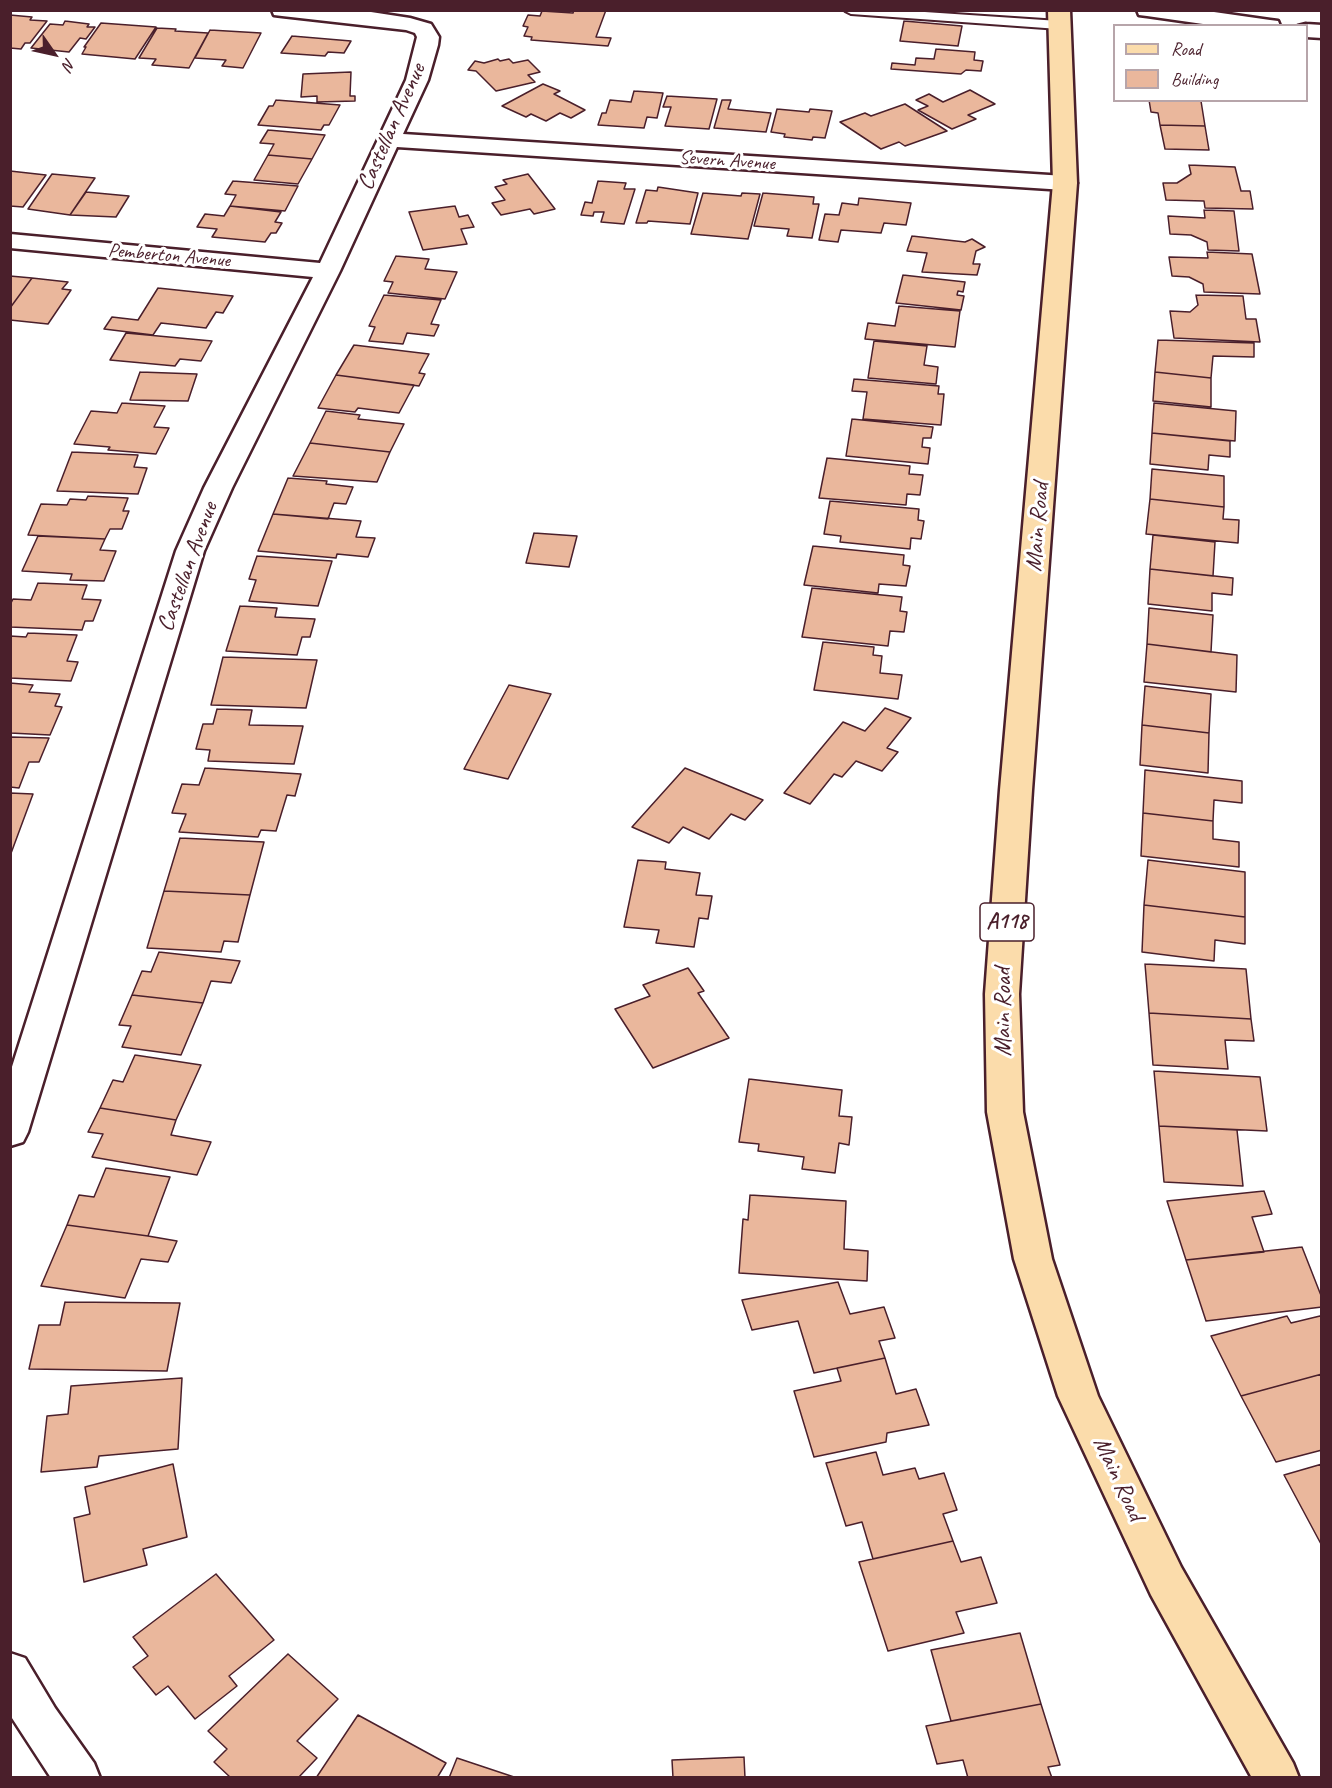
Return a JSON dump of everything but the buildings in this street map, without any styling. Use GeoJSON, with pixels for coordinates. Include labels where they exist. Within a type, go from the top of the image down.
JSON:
{"type":"FeatureCollection","features":[{"type":"Feature","properties":{"kind":"main road","name":"Main Road"},"geometry":{"type":"LineString","coordinates":[[1059,18],[1065,183],[1016,790],[1004,970],[1005,1112],[1033,1259],[1078,1396],[1166,1581],[1277,1778]]}},
{"type":"Feature","properties":{"kind":"street","name":"Castellan Avenue"},"geometry":{"type":"LineString","coordinates":[[10,1132],[190,550],[218,488],[328,271],[417,80],[427,45],[428,37],[423,29],[390,20],[282,10]]}},
{"type":"Feature","properties":{"kind":"street"},"geometry":{"type":"LineString","coordinates":[[1147,10],[1255,24]]}},
{"type":"Feature","properties":{"kind":"street","name":"Severn Avenue"},"geometry":{"type":"LineString","coordinates":[[388,140],[1065,183]]}},
{"type":"Feature","properties":{"kind":"street","name":"Pemberton Avenue"},"geometry":{"type":"LineString","coordinates":[[10,241],[328,271]]}},
{"type":"Feature","properties":{"kind":"street"},"geometry":{"type":"LineString","coordinates":[[10,1673],[39,1723],[78,1778]]}},
{"type":"Feature","properties":{"kind":"lane"},"geometry":{"type":"LineString","coordinates":[[851,11],[1059,18]]}}]}
